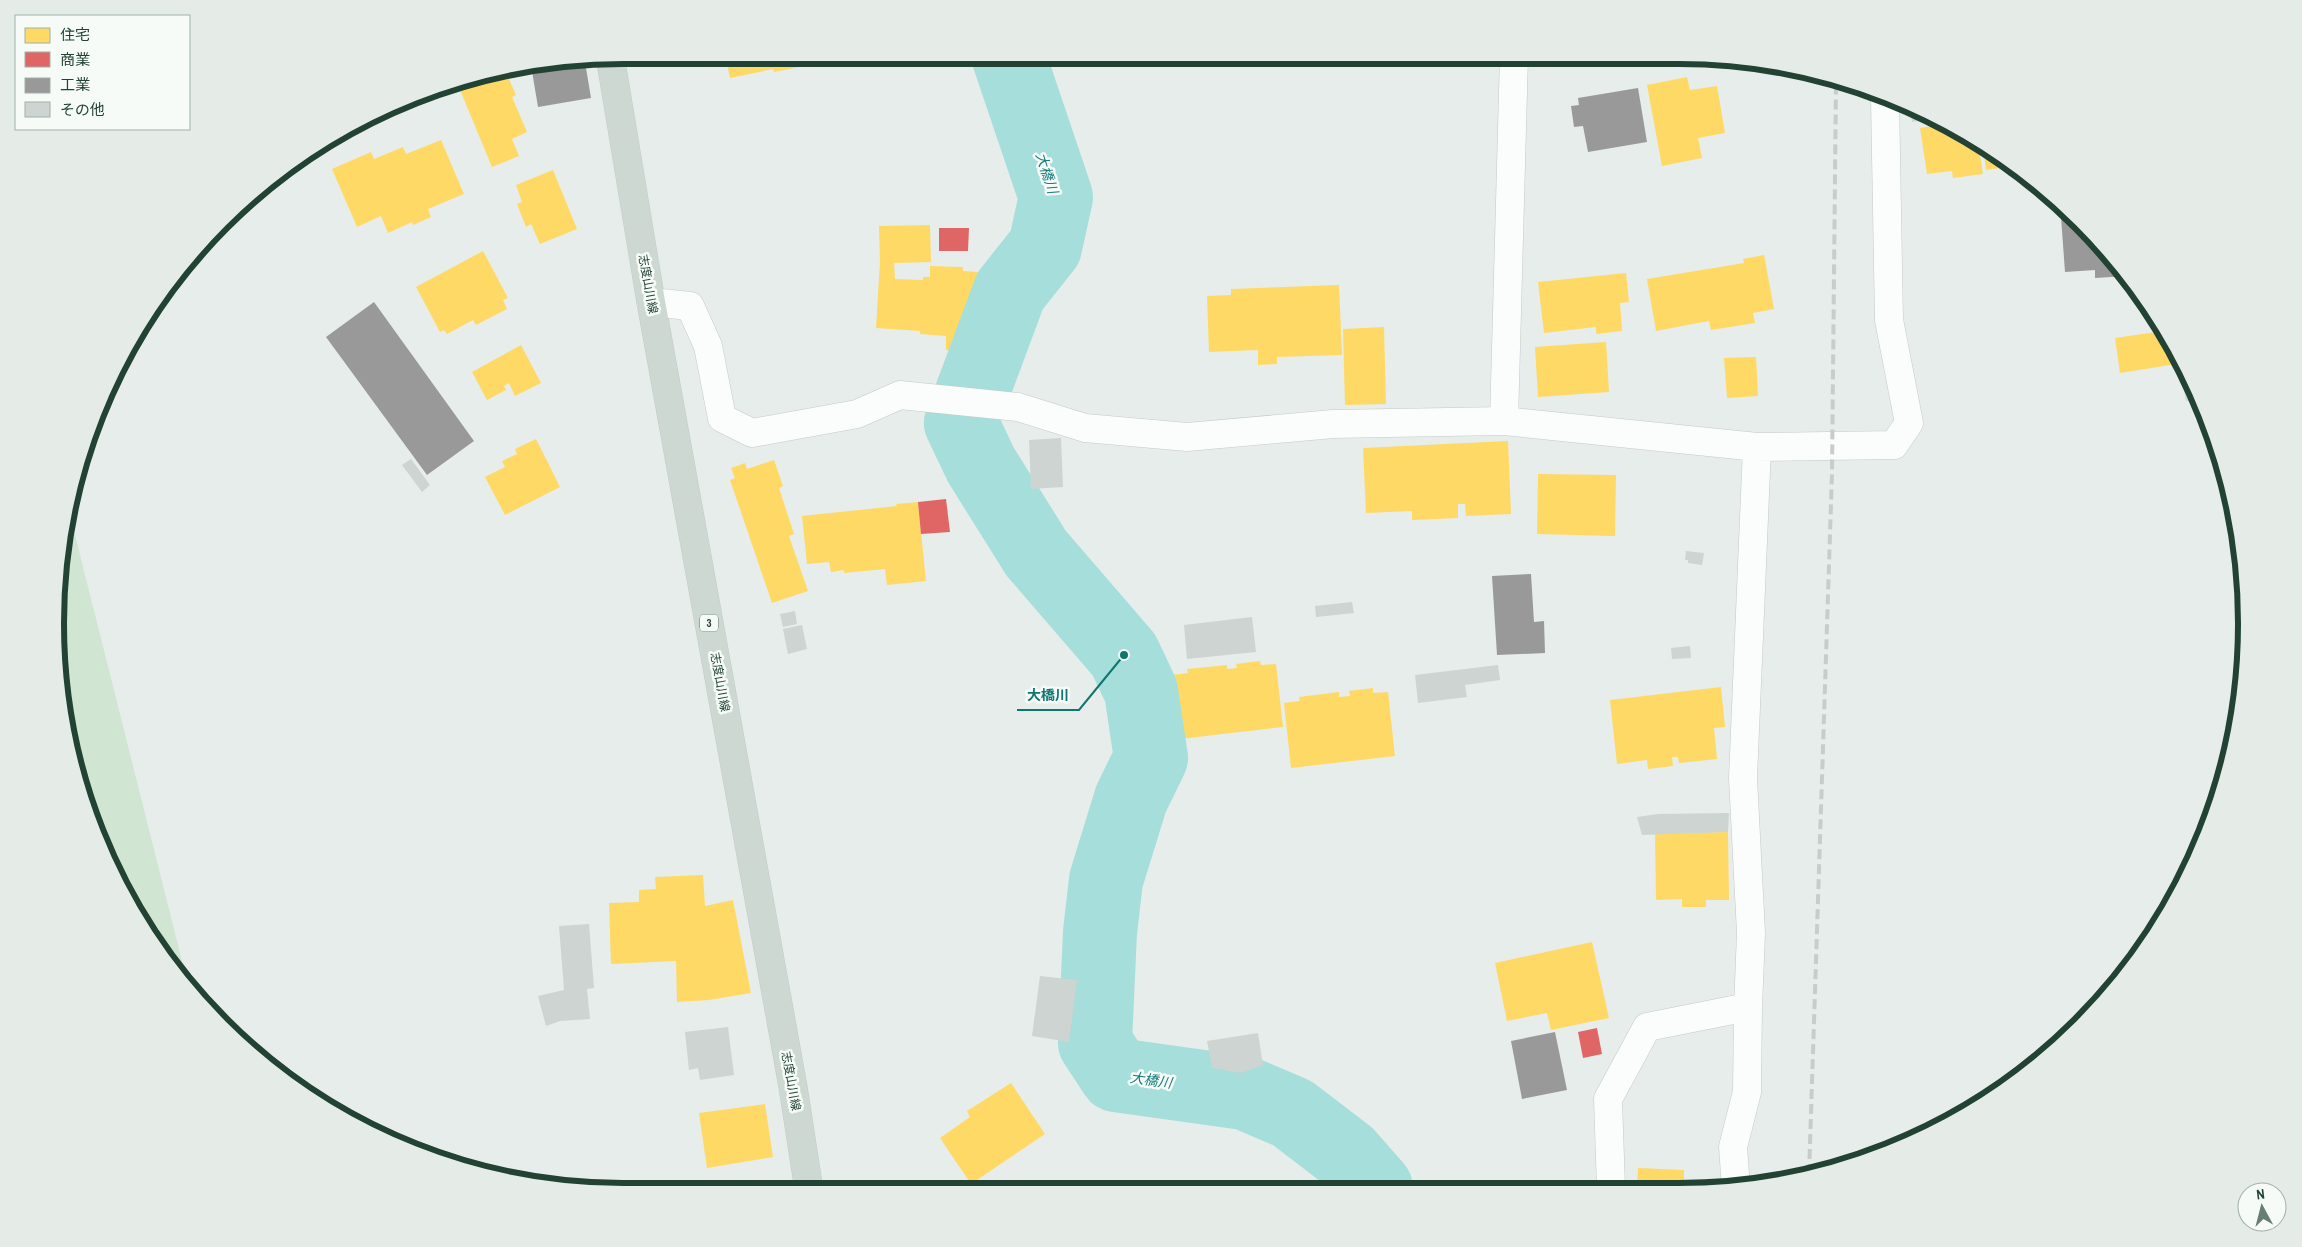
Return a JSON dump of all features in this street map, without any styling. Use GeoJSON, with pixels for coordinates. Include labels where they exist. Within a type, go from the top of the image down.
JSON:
{"type":"FeatureCollection","features":[{"type":"Feature","properties":{"kind":"main road","name":"志度山川線"},"geometry":{"type":"LineString","coordinates":[[611,64],[651,302],[793,1086],[807,1183]]}},
{"type":"Feature","properties":{"kind":"street"},"geometry":{"type":"LineString","coordinates":[[1504,421],[1514,64]]}},
{"type":"Feature","properties":{"kind":"street"},"geometry":{"type":"LineString","coordinates":[[651,302],[690,306],[708,346],[722,418],[752,433],[856,414],[900,395],[1018,407],[1085,428],[1188,437],[1333,424],[1504,421],[1756,447],[1894,445],[1909,423],[1889,320],[1886,103]]}},
{"type":"Feature","properties":{"kind":"street"},"geometry":{"type":"LineString","coordinates":[[1735,1180],[1733,1147],[1747,1092],[1751,933],[1743,778],[1756,447]]}},
{"type":"Feature","properties":{"kind":"street"},"geometry":{"type":"LineString","coordinates":[[1611,1183],[1608,1099],[1647,1027],[1748,1006]]}},
{"type":"Feature","properties":{"kind":"green space"},"geometry":{"type":"Polygon","coordinates":[[[73,527],[184,970],[158,934],[121,871],[93,803],[83,768],[69,697],[65,660],[65,587],[73,527]]]}},
{"type":"Feature","properties":{"kind":"building: 住宅"},"geometry":{"type":"Polygon","coordinates":[[[727,64],[810,65],[774,72],[773,69],[730,78],[727,64]]]}},
{"type":"Feature","properties":{"kind":"building: 住宅"},"geometry":{"type":"Polygon","coordinates":[[[508,76],[516,95],[512,97],[527,132],[512,139],[519,156],[492,167],[459,89],[508,76]]]}},
{"type":"Feature","properties":{"kind":"building: 住宅"},"geometry":{"type":"Polygon","coordinates":[[[1687,77],[1690,90],[1717,86],[1725,133],[1698,138],[1702,158],[1662,166],[1647,85],[1687,77]]]}},
{"type":"Feature","properties":{"kind":"building: 住宅"},"geometry":{"type":"Polygon","coordinates":[[[1934,126],[1980,152],[1983,174],[1953,178],[1952,171],[1927,174],[1920,128],[1934,126]]]}},
{"type":"Feature","properties":{"kind":"building: 住宅"},"geometry":{"type":"Polygon","coordinates":[[[441,140],[464,194],[428,209],[431,217],[413,225],[412,222],[388,233],[381,216],[357,227],[332,169],[371,152],[374,159],[403,147],[406,154],[441,140]]]}},
{"type":"Feature","properties":{"kind":"building: 住宅"},"geometry":{"type":"Polygon","coordinates":[[[1984,155],[2003,168],[1986,170],[1984,155]]]}},
{"type":"Feature","properties":{"kind":"building: 住宅"},"geometry":{"type":"Polygon","coordinates":[[[553,170],[577,229],[540,244],[531,224],[526,227],[517,204],[522,202],[516,185],[553,170]]]}},
{"type":"Feature","properties":{"kind":"building: 住宅"},"geometry":{"type":"Polygon","coordinates":[[[930,225],[931,262],[894,263],[895,279],[923,280],[923,277],[930,277],[930,266],[963,267],[963,271],[1007,274],[971,352],[946,350],[946,336],[920,334],[920,331],[876,328],[880,262],[879,226],[930,225]]]}},
{"type":"Feature","properties":{"kind":"building: 住宅"},"geometry":{"type":"Polygon","coordinates":[[[483,251],[508,298],[503,300],[507,309],[476,325],[473,320],[447,334],[444,330],[440,332],[416,287],[483,251]]]}},
{"type":"Feature","properties":{"kind":"building: 住宅"},"geometry":{"type":"Polygon","coordinates":[[[1764,255],[1774,309],[1753,313],[1755,323],[1711,330],[1709,321],[1656,331],[1647,279],[1744,263],[1743,259],[1764,255]]]}},
{"type":"Feature","properties":{"kind":"building: 住宅"},"geometry":{"type":"Polygon","coordinates":[[[1626,273],[1629,302],[1620,303],[1622,331],[1596,334],[1596,327],[1544,333],[1538,282],[1626,273]]]}},
{"type":"Feature","properties":{"kind":"building: 住宅"},"geometry":{"type":"Polygon","coordinates":[[[1339,285],[1342,355],[1277,357],[1277,364],[1258,365],[1258,350],[1209,352],[1207,296],[1231,295],[1231,289],[1339,285]]]}},
{"type":"Feature","properties":{"kind":"building: 住宅"},"geometry":{"type":"Polygon","coordinates":[[[1384,327],[1386,404],[1345,405],[1343,329],[1384,327]]]}},
{"type":"Feature","properties":{"kind":"building: 住宅"},"geometry":{"type":"Polygon","coordinates":[[[2156,332],[2174,364],[2120,373],[2115,338],[2156,332]]]}},
{"type":"Feature","properties":{"kind":"building: 住宅"},"geometry":{"type":"Polygon","coordinates":[[[1606,342],[1609,392],[1538,397],[1535,347],[1606,342]]]}},
{"type":"Feature","properties":{"kind":"building: 住宅"},"geometry":{"type":"Polygon","coordinates":[[[521,345],[541,383],[515,396],[509,383],[504,386],[506,390],[487,400],[472,372],[521,345]]]}},
{"type":"Feature","properties":{"kind":"building: 住宅"},"geometry":{"type":"Polygon","coordinates":[[[1756,357],[1758,396],[1727,398],[1724,358],[1756,357]]]}},
{"type":"Feature","properties":{"kind":"building: 住宅"},"geometry":{"type":"Polygon","coordinates":[[[536,439],[560,487],[505,515],[485,477],[505,467],[502,461],[517,454],[515,449],[536,439]]]}},
{"type":"Feature","properties":{"kind":"building: 住宅"},"geometry":{"type":"Polygon","coordinates":[[[1508,441],[1511,514],[1466,516],[1465,504],[1458,504],[1458,518],[1412,520],[1412,511],[1366,513],[1363,448],[1508,441]]]}},
{"type":"Feature","properties":{"kind":"building: 住宅"},"geometry":{"type":"Polygon","coordinates":[[[774,460],[783,486],[779,488],[794,534],[789,536],[808,591],[772,603],[730,480],[735,478],[731,468],[745,463],[747,469],[774,460]]]}},
{"type":"Feature","properties":{"kind":"building: 住宅"},"geometry":{"type":"Polygon","coordinates":[[[1538,474],[1616,475],[1615,536],[1537,534],[1538,474]]]}},
{"type":"Feature","properties":{"kind":"building: 住宅"},"geometry":{"type":"Polygon","coordinates":[[[918,502],[926,581],[887,585],[885,569],[844,573],[844,570],[831,572],[829,562],[807,564],[802,516],[918,502]]]}},
{"type":"Feature","properties":{"kind":"building: 住宅"},"geometry":{"type":"Polygon","coordinates":[[[1260,661],[1261,665],[1276,664],[1283,727],[1180,739],[1172,675],[1188,673],[1187,669],[1227,665],[1227,669],[1237,668],[1236,664],[1260,661]]]}},
{"type":"Feature","properties":{"kind":"building: 住宅"},"geometry":{"type":"Polygon","coordinates":[[[1721,687],[1725,727],[1714,728],[1717,759],[1679,763],[1678,757],[1672,757],[1673,766],[1648,769],[1647,760],[1617,764],[1610,700],[1721,687]]]}},
{"type":"Feature","properties":{"kind":"building: 住宅"},"geometry":{"type":"Polygon","coordinates":[[[1373,688],[1373,693],[1388,692],[1395,756],[1291,768],[1284,703],[1300,701],[1299,697],[1339,692],[1339,697],[1350,696],[1349,691],[1373,688]]]}},
{"type":"Feature","properties":{"kind":"building: 住宅"},"geometry":{"type":"Polygon","coordinates":[[[1728,832],[1729,900],[1706,900],[1706,907],[1682,907],[1682,899],[1656,900],[1655,833],[1728,832]]]}},
{"type":"Feature","properties":{"kind":"building: 住宅"},"geometry":{"type":"Polygon","coordinates":[[[703,875],[705,906],[733,900],[751,993],[709,1000],[677,1002],[676,961],[611,964],[609,903],[639,902],[639,890],[656,889],[655,877],[703,875]]]}},
{"type":"Feature","properties":{"kind":"building: 住宅"},"geometry":{"type":"Polygon","coordinates":[[[1592,942],[1609,1018],[1551,1030],[1547,1013],[1507,1021],[1495,963],[1592,942]]]}},
{"type":"Feature","properties":{"kind":"building: 住宅"},"geometry":{"type":"Polygon","coordinates":[[[1011,1083],[1045,1134],[970,1183],[940,1138],[970,1117],[967,1111],[1011,1083]]]}},
{"type":"Feature","properties":{"kind":"building: 住宅"},"geometry":{"type":"Polygon","coordinates":[[[765,1104],[773,1157],[707,1168],[699,1113],[765,1104]]]}},
{"type":"Feature","properties":{"kind":"building: 住宅"},"geometry":{"type":"Polygon","coordinates":[[[1638,1168],[1684,1170],[1684,1181],[1708,1181],[1708,1182],[1637,1183],[1638,1168]]]}},
{"type":"Feature","properties":{"kind":"building: 商業"},"geometry":{"type":"Polygon","coordinates":[[[939,228],[969,228],[968,251],[939,251],[939,228]]]}},
{"type":"Feature","properties":{"kind":"building: 商業"},"geometry":{"type":"Polygon","coordinates":[[[946,499],[950,532],[921,534],[918,502],[946,499]]]}},
{"type":"Feature","properties":{"kind":"building: 商業"},"geometry":{"type":"Polygon","coordinates":[[[1597,1028],[1602,1054],[1583,1058],[1578,1032],[1597,1028]]]}},
{"type":"Feature","properties":{"kind":"building: 工業"},"geometry":{"type":"Polygon","coordinates":[[[586,65],[591,98],[538,107],[532,72],[586,65]]]}},
{"type":"Feature","properties":{"kind":"building: 工業"},"geometry":{"type":"Polygon","coordinates":[[[1638,88],[1647,142],[1588,152],[1583,126],[1574,127],[1571,106],[1579,105],[1578,98],[1638,88]]]}},
{"type":"Feature","properties":{"kind":"building: 工業"},"geometry":{"type":"Polygon","coordinates":[[[2061,215],[2099,254],[2118,277],[2095,278],[2095,270],[2065,272],[2061,215]]]}},
{"type":"Feature","properties":{"kind":"building: 工業"},"geometry":{"type":"Polygon","coordinates":[[[374,302],[474,441],[427,475],[326,337],[374,302]]]}},
{"type":"Feature","properties":{"kind":"building: 工業"},"geometry":{"type":"Polygon","coordinates":[[[1531,574],[1534,622],[1544,621],[1545,653],[1497,655],[1492,576],[1531,574]]]}},
{"type":"Feature","properties":{"kind":"building: 工業"},"geometry":{"type":"Polygon","coordinates":[[[1555,1032],[1567,1090],[1522,1099],[1511,1041],[1555,1032]]]}},
{"type":"Feature","properties":{"kind":"building: その他"},"geometry":{"type":"Polygon","coordinates":[[[682,64],[698,64],[683,67],[682,64]]]}},
{"type":"Feature","properties":{"kind":"building: その他"},"geometry":{"type":"Polygon","coordinates":[[[1911,114],[1923,120],[1923,120],[1912,122],[1911,114]]]}},
{"type":"Feature","properties":{"kind":"building: その他"},"geometry":{"type":"Polygon","coordinates":[[[2182,378],[2192,400],[2186,401],[2182,378]]]}},
{"type":"Feature","properties":{"kind":"building: その他"},"geometry":{"type":"Polygon","coordinates":[[[1061,438],[1063,487],[1031,489],[1029,440],[1061,438]]]}},
{"type":"Feature","properties":{"kind":"building: その他"},"geometry":{"type":"Polygon","coordinates":[[[411,459],[430,485],[422,492],[402,465],[411,459]]]}},
{"type":"Feature","properties":{"kind":"building: その他"},"geometry":{"type":"Polygon","coordinates":[[[1686,551],[1704,553],[1702,565],[1688,563],[1688,560],[1685,560],[1686,551]]]}},
{"type":"Feature","properties":{"kind":"building: その他"},"geometry":{"type":"Polygon","coordinates":[[[1352,602],[1354,613],[1316,617],[1315,606],[1352,602]]]}},
{"type":"Feature","properties":{"kind":"building: その他"},"geometry":{"type":"Polygon","coordinates":[[[795,611],[797,624],[783,627],[780,614],[795,611]]]}},
{"type":"Feature","properties":{"kind":"building: その他"},"geometry":{"type":"Polygon","coordinates":[[[1252,617],[1256,652],[1187,659],[1184,625],[1252,617]]]}},
{"type":"Feature","properties":{"kind":"building: その他"},"geometry":{"type":"Polygon","coordinates":[[[802,625],[807,649],[788,654],[783,629],[802,625]]]}},
{"type":"Feature","properties":{"kind":"building: その他"},"geometry":{"type":"Polygon","coordinates":[[[1690,646],[1691,658],[1672,659],[1671,648],[1690,646]]]}},
{"type":"Feature","properties":{"kind":"building: その他"},"geometry":{"type":"Polygon","coordinates":[[[1498,665],[1500,680],[1465,685],[1467,697],[1418,703],[1415,675],[1498,665]]]}},
{"type":"Feature","properties":{"kind":"building: その他"},"geometry":{"type":"Polygon","coordinates":[[[1729,813],[1728,832],[1642,835],[1637,817],[1658,814],[1729,813]]]}},
{"type":"Feature","properties":{"kind":"building: その他"},"geometry":{"type":"Polygon","coordinates":[[[589,924],[594,988],[587,989],[590,1019],[560,1021],[546,1026],[538,996],[564,990],[559,926],[589,924]]]}},
{"type":"Feature","properties":{"kind":"building: その他"},"geometry":{"type":"Polygon","coordinates":[[[1040,976],[1077,980],[1069,1042],[1032,1036],[1040,976]]]}},
{"type":"Feature","properties":{"kind":"building: その他"},"geometry":{"type":"Polygon","coordinates":[[[728,1027],[734,1075],[700,1080],[698,1068],[689,1070],[685,1032],[728,1027]]]}},
{"type":"Feature","properties":{"kind":"building: その他"},"geometry":{"type":"Polygon","coordinates":[[[1258,1033],[1263,1065],[1241,1073],[1212,1068],[1207,1041],[1258,1033]]]}},
{"type":"Feature","properties":{"kind":"waterway","name":"大橋川"},"geometry":{"type":"LineString","coordinates":[[1011,64],[1056,197],[1045,247],[1010,291],[961,423],[981,465],[1036,553],[1124,655],[1141,691],[1151,758],[1131,799],[1106,880],[1100,932],[1095,1043],[1116,1075],[1245,1093],[1292,1113],[1347,1155],[1372,1183]]}},
{"type":"Feature","properties":{"kind":"railway"},"geometry":{"type":"LineString","coordinates":[[1809,1167],[1832,473],[1836,87]]}},
{"type":"Feature","properties":{"kind":"place","name":"大橋川"},"geometry":{"type":"Point","coordinates":[1124,655]}}]}
